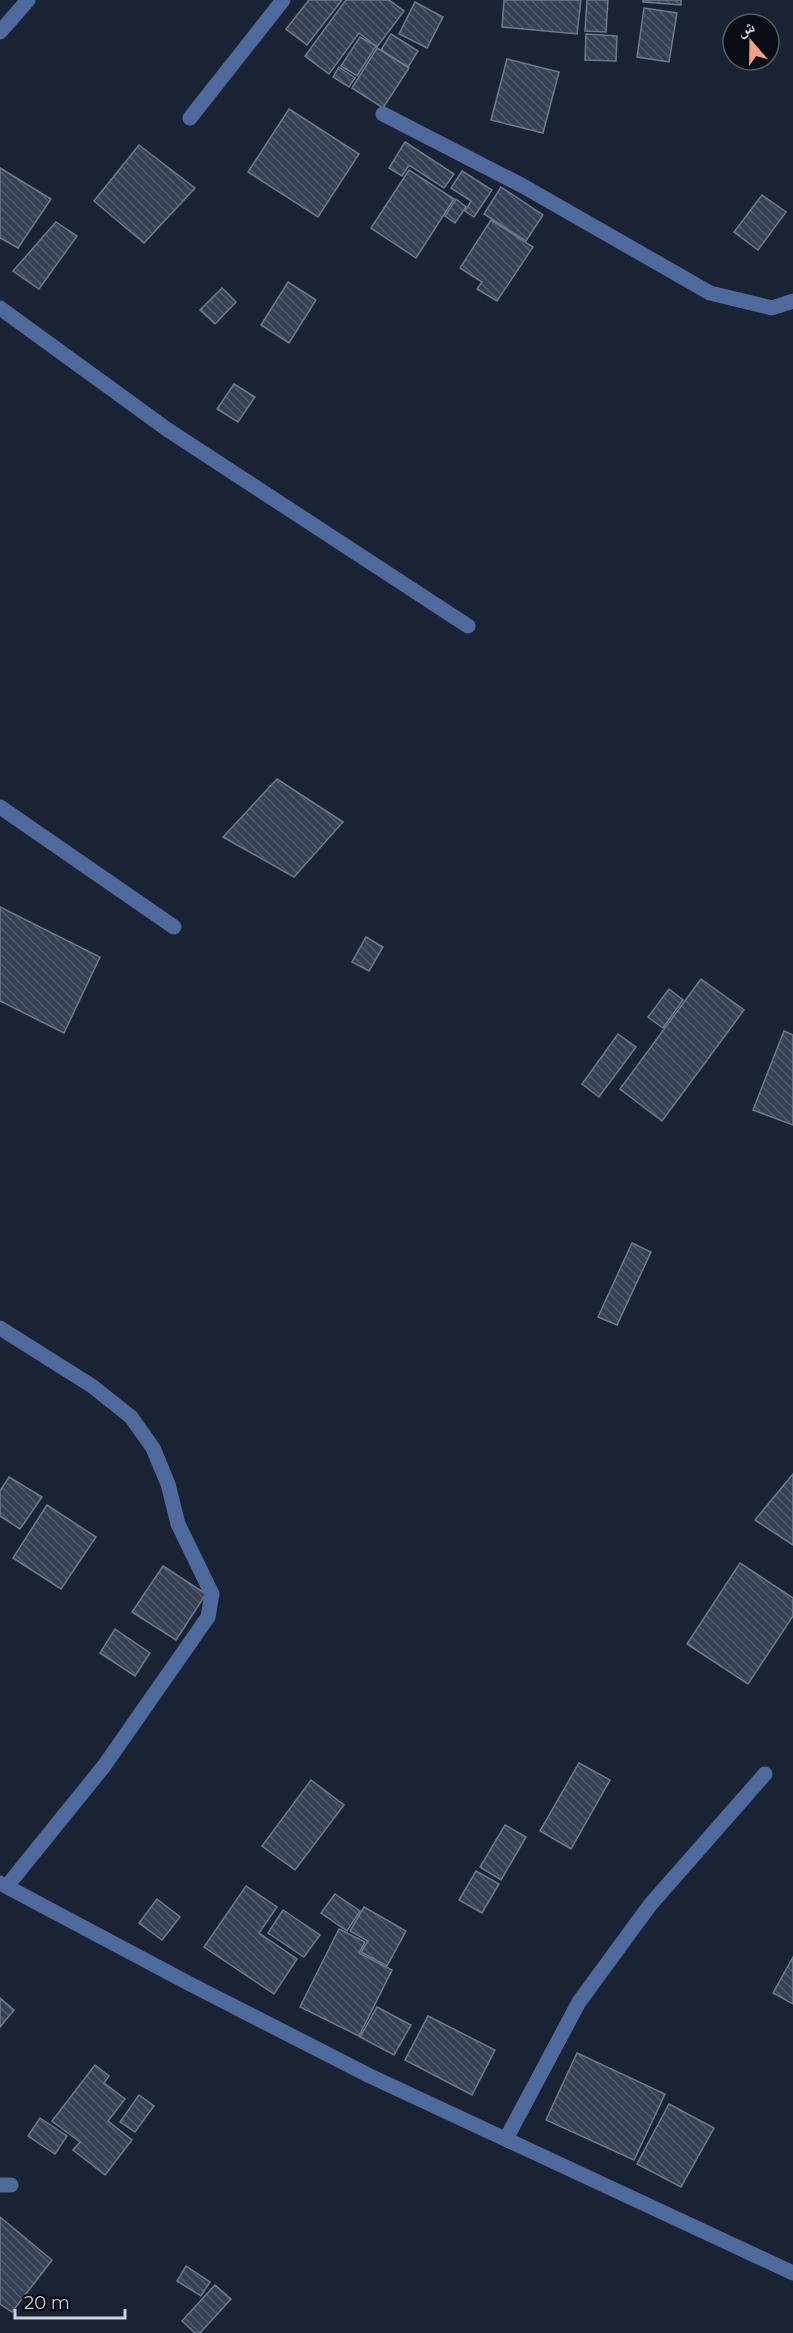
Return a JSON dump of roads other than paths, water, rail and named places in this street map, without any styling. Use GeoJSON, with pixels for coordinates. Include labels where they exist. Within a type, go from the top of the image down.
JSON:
{"type":"FeatureCollection","features":[{"type":"Feature","properties":{"kind":"street"},"geometry":{"type":"LineString","coordinates":[[0,32],[27,0]]}},
{"type":"Feature","properties":{"kind":"street"},"geometry":{"type":"LineString","coordinates":[[190,118],[284,0]]}},
{"type":"Feature","properties":{"kind":"street"},"geometry":{"type":"LineString","coordinates":[[383,114],[523,186],[710,293],[772,308],[793,301]]}},
{"type":"Feature","properties":{"kind":"street"},"geometry":{"type":"LineString","coordinates":[[0,308],[168,430],[468,627]]}},
{"type":"Feature","properties":{"kind":"street"},"geometry":{"type":"LineString","coordinates":[[0,807],[174,927]]}},
{"type":"Feature","properties":{"kind":"street"},"geometry":{"type":"LineString","coordinates":[[0,1328],[92,1386],[131,1417],[153,1448],[168,1484],[178,1524],[212,1594],[208,1617],[105,1766],[4,1885],[369,2076],[793,2273]]}},
{"type":"Feature","properties":{"kind":"street"},"geometry":{"type":"LineString","coordinates":[[506,2139],[579,2002],[650,1905],[765,1774]]}}]}
